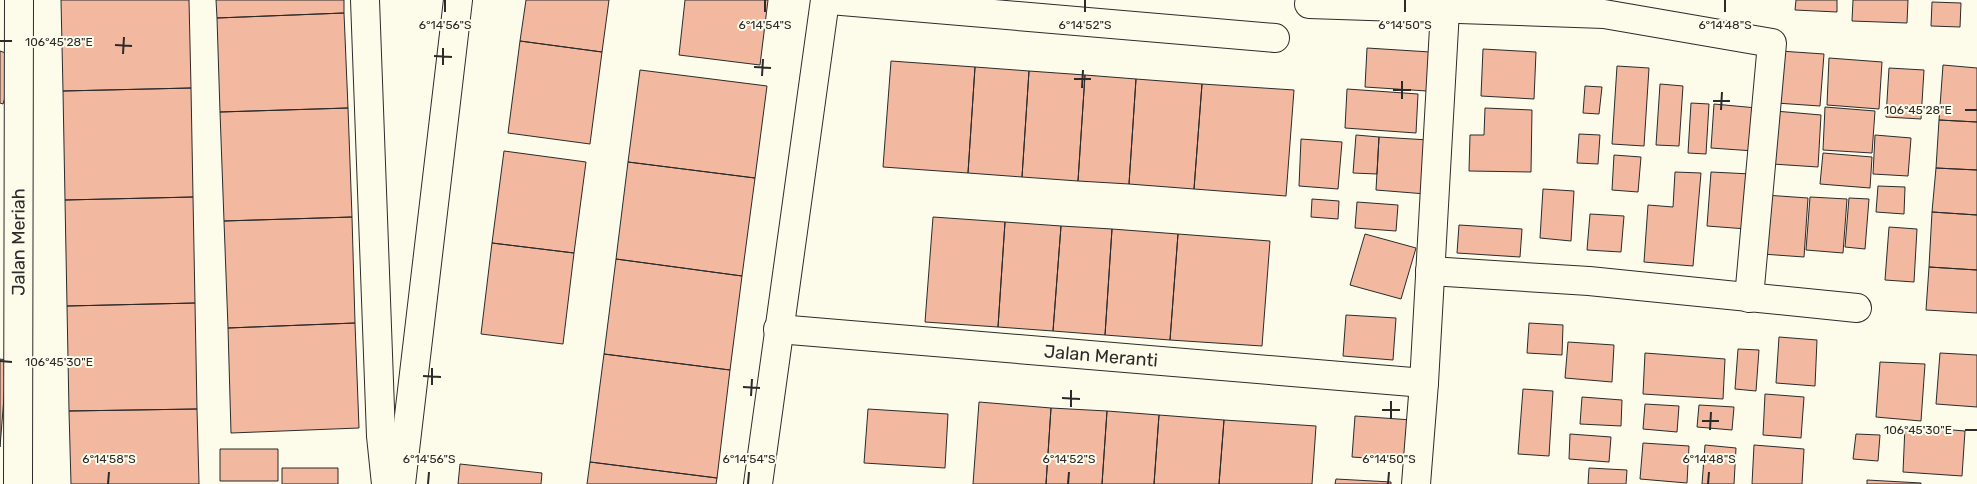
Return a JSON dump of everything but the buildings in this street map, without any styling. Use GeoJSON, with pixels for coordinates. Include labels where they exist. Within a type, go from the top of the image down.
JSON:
{"type":"FeatureCollection","features":[{"type":"Feature","properties":{"kind":"street","name":"Jalan Meriah"},"geometry":{"type":"LineString","coordinates":[[18,484],[10,227],[10,29],[19,0]]}},
{"type":"Feature","properties":{"kind":"street"},"geometry":{"type":"LineString","coordinates":[[365,0],[381,436],[386,484]]}},
{"type":"Feature","properties":{"kind":"street"},"geometry":{"type":"LineString","coordinates":[[401,484],[458,0]]}},
{"type":"Feature","properties":{"kind":"street"},"geometry":{"type":"LineString","coordinates":[[758,484],[825,0]]}},
{"type":"Feature","properties":{"kind":"street"},"geometry":{"type":"LineString","coordinates":[[830,0],[1275,38]]}},
{"type":"Feature","properties":{"kind":"street"},"geometry":{"type":"LineString","coordinates":[[1310,4],[1604,14],[1772,42],[1748,298]]}},
{"type":"Feature","properties":{"kind":"street"},"geometry":{"type":"LineString","coordinates":[[1416,484],[1424,382],[1445,10]]}},
{"type":"Feature","properties":{"kind":"street"},"geometry":{"type":"LineString","coordinates":[[1430,271],[1589,280],[1857,308]]}},
{"type":"Feature","properties":{"kind":"street","name":"Jalan Meranti"},"geometry":{"type":"LineString","coordinates":[[778,329],[1424,382]]}}]}
